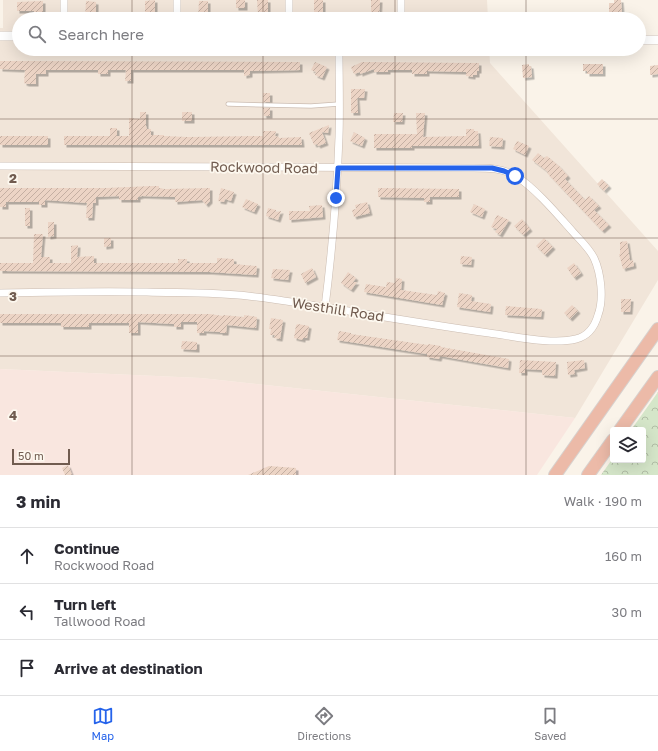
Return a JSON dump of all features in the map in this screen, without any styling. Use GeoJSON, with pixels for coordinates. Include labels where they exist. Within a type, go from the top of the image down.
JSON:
{"type":"FeatureCollection","features":[{"type":"Feature","properties":{"kind":"highway"},"geometry":{"type":"LineString","coordinates":[[554,475],[658,328]]}},
{"type":"Feature","properties":{"kind":"highway"},"geometry":{"type":"LineString","coordinates":[[622,427],[658,377]]}},
{"type":"Feature","properties":{"kind":"highway"},"geometry":{"type":"LineString","coordinates":[[588,475],[610,444]]}},
{"type":"Feature","properties":{"kind":"main road"},"geometry":{"type":"LineString","coordinates":[[0,36],[12,36]]}},
{"type":"Feature","properties":{"kind":"main road"},"geometry":{"type":"LineString","coordinates":[[646,40],[658,40]]}},
{"type":"Feature","properties":{"kind":"street"},"geometry":{"type":"LineString","coordinates":[[64,0],[64,12]]}},
{"type":"Feature","properties":{"kind":"street"},"geometry":{"type":"LineString","coordinates":[[177,0],[177,12]]}},
{"type":"Feature","properties":{"kind":"street"},"geometry":{"type":"LineString","coordinates":[[289,0],[289,12]]}},
{"type":"Feature","properties":{"kind":"street"},"geometry":{"type":"LineString","coordinates":[[401,0],[401,12]]}},
{"type":"Feature","properties":{"kind":"street"},"geometry":{"type":"LineString","coordinates":[[325,307],[338,168],[339,56]]}},
{"type":"Feature","properties":{"kind":"street","name":"Rockwood Road"},"geometry":{"type":"LineString","coordinates":[[0,166],[492,168],[515,176],[524,183],[548,205],[591,253]]}},
{"type":"Feature","properties":{"kind":"street","name":"Westhill Road"},"geometry":{"type":"LineString","coordinates":[[0,293],[213,293],[247,296],[325,307],[433,325],[539,340],[559,341],[576,339],[589,332],[600,311],[601,296],[599,277],[596,263],[591,253]]}},
{"type":"Feature","properties":{"kind":"lane"},"geometry":{"type":"LineString","coordinates":[[228,104],[311,106],[339,104]]}},
{"type":"Feature","properties":{"kind":"shaded area"},"geometry":{"type":"Polygon","coordinates":[[[3,0],[487,0],[488,12],[12,12],[12,56],[490,56],[490,63],[658,251],[658,280],[575,418],[201,378],[0,369],[0,28],[3,28],[3,0]]]}},
{"type":"Feature","properties":{"kind":"shaded area"},"geometry":{"type":"Polygon","coordinates":[[[0,369],[201,378],[575,418],[537,475],[0,475],[0,369]]]}},
{"type":"Feature","properties":{"kind":"green space"},"geometry":{"type":"Polygon","coordinates":[[[658,392],[658,475],[601,475],[610,462],[646,463],[646,427],[633,427],[658,392]]]}},
{"type":"Feature","properties":{"kind":"building"},"geometry":{"type":"Polygon","coordinates":[[[155,0],[155,12],[145,12],[145,1],[155,0]]]}},
{"type":"Feature","properties":{"kind":"building"},"geometry":{"type":"Polygon","coordinates":[[[236,0],[245,0],[245,8],[236,8],[236,0]]]}},
{"type":"Feature","properties":{"kind":"building"},"geometry":{"type":"Polygon","coordinates":[[[257,0],[268,0],[268,12],[258,12],[257,0]]]}},
{"type":"Feature","properties":{"kind":"building"},"geometry":{"type":"Polygon","coordinates":[[[314,0],[323,0],[323,12],[314,12],[314,0]]]}},
{"type":"Feature","properties":{"kind":"building"},"geometry":{"type":"Polygon","coordinates":[[[371,0],[380,0],[379,12],[371,12],[371,0]]]}},
{"type":"Feature","properties":{"kind":"building"},"geometry":{"type":"Polygon","coordinates":[[[614,0],[621,0],[622,12],[609,12],[609,3],[614,3],[614,0]]]}},
{"type":"Feature","properties":{"kind":"building"},"geometry":{"type":"Polygon","coordinates":[[[43,1],[43,12],[17,11],[17,2],[43,1]]]}},
{"type":"Feature","properties":{"kind":"building"},"geometry":{"type":"Polygon","coordinates":[[[86,1],[96,2],[96,12],[85,12],[86,1]]]}},
{"type":"Feature","properties":{"kind":"building"},"geometry":{"type":"Polygon","coordinates":[[[199,1],[208,1],[208,12],[198,12],[199,1]]]}},
{"type":"Feature","properties":{"kind":"building"},"geometry":{"type":"Polygon","coordinates":[[[0,61],[300,62],[300,70],[250,71],[250,75],[244,76],[244,70],[131,70],[131,81],[125,81],[126,70],[108,70],[108,74],[98,74],[98,70],[46,70],[46,74],[36,74],[36,84],[27,84],[24,83],[25,70],[0,69],[0,61]]]}},
{"type":"Feature","properties":{"kind":"building"},"geometry":{"type":"Polygon","coordinates":[[[315,62],[327,67],[322,78],[315,75],[316,72],[311,70],[315,62]]]}},
{"type":"Feature","properties":{"kind":"building"},"geometry":{"type":"Polygon","coordinates":[[[362,62],[479,63],[479,71],[477,71],[477,75],[473,75],[473,77],[466,76],[466,72],[427,71],[427,74],[412,74],[412,70],[388,70],[388,72],[374,72],[374,69],[360,74],[360,72],[354,74],[351,67],[362,62]]]}},
{"type":"Feature","properties":{"kind":"building"},"geometry":{"type":"Polygon","coordinates":[[[529,64],[529,66],[531,66],[532,77],[523,78],[522,65],[529,64]]]}},
{"type":"Feature","properties":{"kind":"building"},"geometry":{"type":"Polygon","coordinates":[[[583,64],[603,64],[603,74],[587,74],[587,71],[583,71],[583,64]]]}},
{"type":"Feature","properties":{"kind":"building"},"geometry":{"type":"Polygon","coordinates":[[[658,65],[658,74],[650,75],[650,66],[658,65]]]}},
{"type":"Feature","properties":{"kind":"building"},"geometry":{"type":"Polygon","coordinates":[[[351,89],[365,89],[364,98],[357,98],[358,113],[351,113],[351,89]]]}},
{"type":"Feature","properties":{"kind":"building"},"geometry":{"type":"Polygon","coordinates":[[[263,93],[270,93],[270,102],[263,102],[263,93]]]}},
{"type":"Feature","properties":{"kind":"building"},"geometry":{"type":"Polygon","coordinates":[[[263,108],[270,108],[270,116],[264,116],[263,108]]]}},
{"type":"Feature","properties":{"kind":"building"},"geometry":{"type":"Polygon","coordinates":[[[140,112],[146,112],[146,126],[147,129],[151,129],[151,135],[188,137],[263,136],[263,131],[276,131],[275,136],[279,138],[301,137],[302,145],[64,145],[64,136],[110,136],[110,128],[117,128],[117,136],[129,136],[129,118],[140,119],[140,112]]]}},
{"type":"Feature","properties":{"kind":"building"},"geometry":{"type":"Polygon","coordinates":[[[182,112],[192,112],[192,121],[182,121],[182,112]]]}},
{"type":"Feature","properties":{"kind":"building"},"geometry":{"type":"Polygon","coordinates":[[[394,113],[403,113],[402,122],[393,122],[394,113]]]}},
{"type":"Feature","properties":{"kind":"building"},"geometry":{"type":"Polygon","coordinates":[[[416,113],[425,113],[423,137],[466,136],[466,129],[474,129],[474,131],[478,131],[479,146],[412,146],[412,148],[374,148],[374,134],[417,134],[416,113]]]}},
{"type":"Feature","properties":{"kind":"building"},"geometry":{"type":"Polygon","coordinates":[[[329,125],[328,133],[322,132],[326,143],[318,146],[317,144],[314,145],[309,133],[329,125]]]}},
{"type":"Feature","properties":{"kind":"building"},"geometry":{"type":"Polygon","coordinates":[[[354,132],[365,138],[362,146],[350,141],[354,132]]]}},
{"type":"Feature","properties":{"kind":"building"},"geometry":{"type":"Polygon","coordinates":[[[0,136],[48,136],[48,145],[0,145],[0,136]]]}},
{"type":"Feature","properties":{"kind":"building"},"geometry":{"type":"Polygon","coordinates":[[[490,137],[503,138],[502,147],[489,146],[490,137]]]}},
{"type":"Feature","properties":{"kind":"building"},"geometry":{"type":"Polygon","coordinates":[[[517,141],[529,146],[525,155],[513,149],[517,141]]]}},
{"type":"Feature","properties":{"kind":"building"},"geometry":{"type":"Polygon","coordinates":[[[538,153],[544,158],[547,156],[559,166],[568,176],[565,179],[585,200],[589,196],[599,206],[594,210],[609,225],[602,231],[547,173],[548,172],[532,160],[538,153]]]}},
{"type":"Feature","properties":{"kind":"building"},"geometry":{"type":"Polygon","coordinates":[[[602,179],[609,186],[604,191],[597,184],[602,179]]]}},
{"type":"Feature","properties":{"kind":"building"},"geometry":{"type":"Polygon","coordinates":[[[159,186],[159,188],[165,189],[210,188],[210,201],[206,205],[202,200],[175,202],[175,197],[142,196],[138,197],[138,200],[119,200],[119,196],[96,197],[96,203],[93,203],[92,218],[86,218],[87,203],[45,200],[45,205],[39,205],[39,202],[6,202],[6,207],[0,207],[0,188],[106,188],[159,186]]]}},
{"type":"Feature","properties":{"kind":"building"},"geometry":{"type":"Polygon","coordinates":[[[221,188],[234,192],[231,201],[225,199],[224,202],[218,201],[221,188]]]}},
{"type":"Feature","properties":{"kind":"building"},"geometry":{"type":"Polygon","coordinates":[[[378,188],[459,189],[459,197],[430,197],[430,202],[424,202],[424,198],[378,197],[378,188]]]}},
{"type":"Feature","properties":{"kind":"building"},"geometry":{"type":"Polygon","coordinates":[[[246,199],[258,204],[254,212],[242,207],[246,199]]]}},
{"type":"Feature","properties":{"kind":"building"},"geometry":{"type":"Polygon","coordinates":[[[367,202],[370,213],[354,217],[352,210],[356,209],[355,205],[367,202]]]}},
{"type":"Feature","properties":{"kind":"building"},"geometry":{"type":"Polygon","coordinates":[[[474,204],[485,209],[482,217],[470,212],[474,204]]]}},
{"type":"Feature","properties":{"kind":"building"},"geometry":{"type":"Polygon","coordinates":[[[322,205],[323,217],[289,220],[289,211],[310,211],[309,206],[322,205]]]}},
{"type":"Feature","properties":{"kind":"building"},"geometry":{"type":"Polygon","coordinates":[[[25,208],[30,208],[30,226],[25,226],[25,208]]]}},
{"type":"Feature","properties":{"kind":"building"},"geometry":{"type":"Polygon","coordinates":[[[268,208],[276,210],[276,212],[281,211],[278,220],[266,216],[268,208]]]}},
{"type":"Feature","properties":{"kind":"building"},"geometry":{"type":"Polygon","coordinates":[[[497,215],[509,220],[500,235],[495,232],[497,229],[491,227],[497,215]]]}},
{"type":"Feature","properties":{"kind":"building"},"geometry":{"type":"Polygon","coordinates":[[[522,219],[530,229],[523,235],[514,226],[522,219]]]}},
{"type":"Feature","properties":{"kind":"building"},"geometry":{"type":"Polygon","coordinates":[[[48,222],[54,222],[54,236],[48,237],[48,222]]]}},
{"type":"Feature","properties":{"kind":"building"},"geometry":{"type":"Polygon","coordinates":[[[34,234],[43,234],[41,257],[50,257],[50,263],[71,263],[71,246],[78,245],[77,257],[94,256],[94,263],[178,263],[178,259],[187,259],[187,263],[217,263],[217,258],[234,259],[234,264],[257,266],[256,275],[210,272],[0,271],[0,263],[33,263],[34,234]]]}},
{"type":"Feature","properties":{"kind":"building"},"geometry":{"type":"Polygon","coordinates":[[[104,238],[111,238],[111,246],[104,247],[104,238]]]}},
{"type":"Feature","properties":{"kind":"building"},"geometry":{"type":"Polygon","coordinates":[[[544,238],[553,247],[545,255],[536,246],[544,238]]]}},
{"type":"Feature","properties":{"kind":"building"},"geometry":{"type":"Polygon","coordinates":[[[627,241],[630,261],[633,260],[634,266],[623,269],[619,254],[620,242],[627,241]]]}},
{"type":"Feature","properties":{"kind":"building"},"geometry":{"type":"Polygon","coordinates":[[[461,256],[472,257],[471,265],[460,264],[461,256]]]}},
{"type":"Feature","properties":{"kind":"building"},"geometry":{"type":"Polygon","coordinates":[[[574,263],[581,273],[574,278],[567,268],[574,263]]]}},
{"type":"Feature","properties":{"kind":"building"},"geometry":{"type":"Polygon","coordinates":[[[312,268],[316,277],[305,283],[301,274],[312,268]]]}},
{"type":"Feature","properties":{"kind":"building"},"geometry":{"type":"Polygon","coordinates":[[[273,269],[290,270],[288,280],[271,278],[273,269]]]}},
{"type":"Feature","properties":{"kind":"building"},"geometry":{"type":"Polygon","coordinates":[[[348,272],[356,278],[353,282],[357,282],[351,290],[341,283],[348,272]]]}},
{"type":"Feature","properties":{"kind":"building"},"geometry":{"type":"Polygon","coordinates":[[[396,278],[402,279],[401,290],[437,295],[438,291],[445,293],[442,305],[364,292],[366,284],[386,287],[387,282],[395,283],[396,278]]]}},
{"type":"Feature","properties":{"kind":"building"},"geometry":{"type":"Polygon","coordinates":[[[459,293],[472,295],[471,301],[491,304],[490,312],[457,307],[459,293]]]}},
{"type":"Feature","properties":{"kind":"building"},"geometry":{"type":"Polygon","coordinates":[[[621,299],[631,299],[630,312],[621,312],[621,299]]]}},
{"type":"Feature","properties":{"kind":"building"},"geometry":{"type":"Polygon","coordinates":[[[572,305],[578,311],[570,319],[564,313],[572,305]]]}},
{"type":"Feature","properties":{"kind":"building"},"geometry":{"type":"Polygon","coordinates":[[[506,306],[542,309],[541,317],[505,315],[506,306]]]}},
{"type":"Feature","properties":{"kind":"building"},"geometry":{"type":"Polygon","coordinates":[[[0,314],[210,314],[257,317],[256,328],[227,325],[226,333],[204,331],[204,333],[197,333],[197,322],[181,322],[181,327],[174,327],[174,324],[138,322],[138,333],[129,333],[129,323],[89,323],[89,327],[61,327],[61,323],[0,323],[0,314]]]}},
{"type":"Feature","properties":{"kind":"building"},"geometry":{"type":"Polygon","coordinates":[[[271,318],[283,320],[280,339],[274,338],[275,335],[270,335],[271,329],[269,329],[271,318]]]}},
{"type":"Feature","properties":{"kind":"building"},"geometry":{"type":"Polygon","coordinates":[[[296,325],[309,326],[307,338],[303,338],[303,340],[294,338],[296,325]]]}},
{"type":"Feature","properties":{"kind":"building"},"geometry":{"type":"Polygon","coordinates":[[[339,331],[351,334],[441,346],[509,359],[508,368],[440,356],[439,359],[427,357],[427,354],[337,340],[339,331]]]}},
{"type":"Feature","properties":{"kind":"building"},"geometry":{"type":"Polygon","coordinates":[[[182,341],[197,342],[197,350],[181,349],[182,341]]]}},
{"type":"Feature","properties":{"kind":"building"},"geometry":{"type":"Polygon","coordinates":[[[520,360],[556,362],[555,376],[542,375],[542,370],[525,369],[525,373],[519,373],[520,360]]]}},
{"type":"Feature","properties":{"kind":"building"},"geometry":{"type":"Polygon","coordinates":[[[584,360],[585,368],[574,370],[575,374],[568,375],[567,362],[584,360]]]}},
{"type":"Feature","properties":{"kind":"building"},"geometry":{"type":"Polygon","coordinates":[[[68,465],[72,475],[65,475],[62,468],[68,465]]]}},
{"type":"Feature","properties":{"kind":"building"},"geometry":{"type":"Polygon","coordinates":[[[269,466],[296,468],[296,475],[248,475],[269,466]]]}},
{"type":"Feature","properties":{"kind":"route"},"geometry":{"type":"LineString","coordinates":[[336,198],[338,168],[492,168],[515,176]]}}]}
